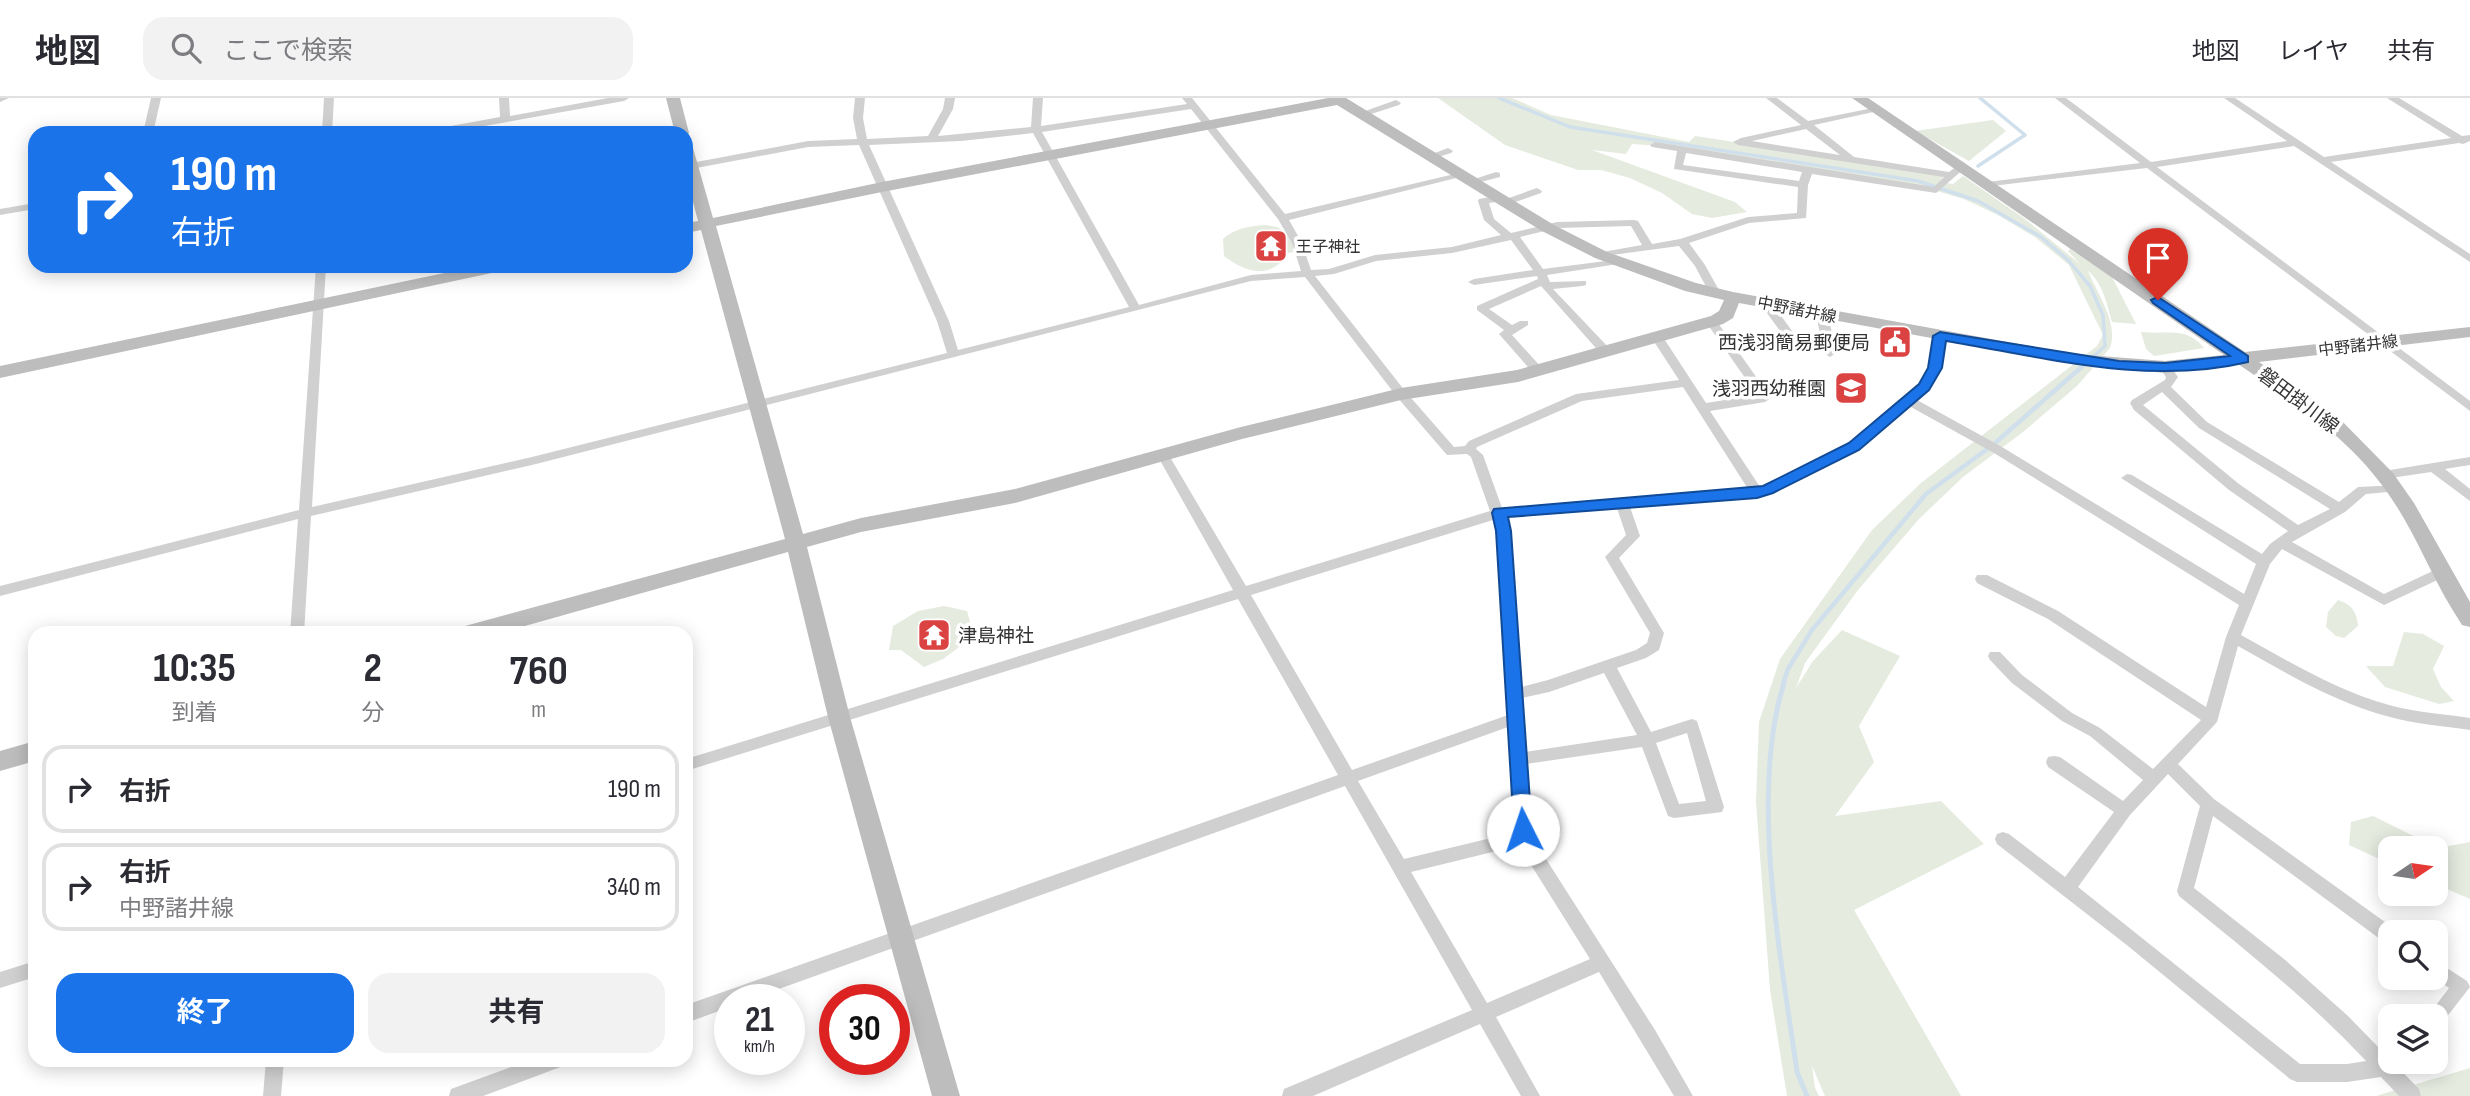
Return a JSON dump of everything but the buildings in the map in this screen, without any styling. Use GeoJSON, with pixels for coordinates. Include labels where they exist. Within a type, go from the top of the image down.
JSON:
{"type":"FeatureCollection","features":[{"type":"Feature","properties":{"kind":"street"},"geometry":{"type":"LineString","coordinates":[[150,126],[156,98]]}},
{"type":"Feature","properties":{"kind":"street"},"geometry":{"type":"LineString","coordinates":[[327,126],[329,98]]}},
{"type":"Feature","properties":{"kind":"street"},"geometry":{"type":"LineString","coordinates":[[504,98],[505,119]]}},
{"type":"Feature","properties":{"kind":"street"},"geometry":{"type":"LineString","coordinates":[[467,126],[624,98]]}},
{"type":"Feature","properties":{"kind":"street"},"geometry":{"type":"LineString","coordinates":[[673,98],[680,126]]}},
{"type":"Feature","properties":{"kind":"street"},"geometry":{"type":"LineString","coordinates":[[860,98],[858,118],[863,143],[943,321],[954,355]]}},
{"type":"Feature","properties":{"kind":"street"},"geometry":{"type":"LineString","coordinates":[[932,139],[937,125],[950,108],[950,98]]}},
{"type":"Feature","properties":{"kind":"street"},"geometry":{"type":"LineString","coordinates":[[1038,98],[1036,129],[1048,155],[1136,309]]}},
{"type":"Feature","properties":{"kind":"street"},"geometry":{"type":"LineString","coordinates":[[1772,98],[1852,159]]}},
{"type":"Feature","properties":{"kind":"street","name":"磐田掛川線"},"geometry":{"type":"LineString","coordinates":[[1859,98],[1952,174],[1987,184],[2326,416],[2389,481],[2470,619]]}},
{"type":"Feature","properties":{"kind":"street"},"geometry":{"type":"LineString","coordinates":[[2060,98],[2470,407]]}},
{"type":"Feature","properties":{"kind":"street"},"geometry":{"type":"LineString","coordinates":[[2229,98],[2470,260]]}},
{"type":"Feature","properties":{"kind":"street"},"geometry":{"type":"LineString","coordinates":[[2392,98],[2467,141]]}},
{"type":"Feature","properties":{"kind":"street"},"geometry":{"type":"LineString","coordinates":[[693,227],[882,187],[1341,99]]}},
{"type":"Feature","properties":{"kind":"street","name":"中野諸井線"},"geometry":{"type":"LineString","coordinates":[[1341,99],[1362,114],[1440,154],[1468,178],[1548,228],[1601,255],[1723,295],[1940,336],[2119,365],[2165,367],[2470,332]]}},
{"type":"Feature","properties":{"kind":"street"},"geometry":{"type":"LineString","coordinates":[[693,166],[808,144],[932,139],[1036,129],[1189,102],[1283,218],[1297,243],[1307,273],[1401,394],[1451,452],[1469,450],[1477,455],[1503,531],[1523,830],[1532,852],[1684,1096]]}},
{"type":"Feature","properties":{"kind":"street"},"geometry":{"type":"LineString","coordinates":[[1362,114],[1396,103]]}},
{"type":"Feature","properties":{"kind":"street"},"geometry":{"type":"LineString","coordinates":[[1875,109],[1738,142],[1952,174]]}},
{"type":"Feature","properties":{"kind":"street"},"geometry":{"type":"LineString","coordinates":[[2324,160],[2467,141]]}},
{"type":"Feature","properties":{"kind":"street"},"geometry":{"type":"LineString","coordinates":[[1987,184],[2148,165],[2298,142]]}},
{"type":"Feature","properties":{"kind":"street"},"geometry":{"type":"LineString","coordinates":[[1655,145],[1936,190],[1952,174]]}},
{"type":"Feature","properties":{"kind":"street"},"geometry":{"type":"LineString","coordinates":[[1682,149],[1678,167],[1803,185]]}},
{"type":"Feature","properties":{"kind":"street"},"geometry":{"type":"LineString","coordinates":[[1601,255],[1682,242],[1748,220],[1802,216],[1803,185],[1808,170]]}},
{"type":"Feature","properties":{"kind":"street"},"geometry":{"type":"LineString","coordinates":[[693,174],[796,542],[839,717],[946,1096]]}},
{"type":"Feature","properties":{"kind":"street"},"geometry":{"type":"LineString","coordinates":[[1283,218],[1468,178],[1496,175]]}},
{"type":"Feature","properties":{"kind":"street"},"geometry":{"type":"LineString","coordinates":[[1537,191],[1504,200],[1483,201],[1489,220],[1511,236],[1544,280],[1606,352]]}},
{"type":"Feature","properties":{"kind":"street"},"geometry":{"type":"LineString","coordinates":[[0,212],[28,207]]}},
{"type":"Feature","properties":{"kind":"street"},"geometry":{"type":"LineString","coordinates":[[0,591],[304,513],[532,461],[1251,278],[1330,272],[1375,258],[1452,250],[1548,228],[1607,221],[1634,222],[1649,247]]}},
{"type":"Feature","properties":{"kind":"street"},"geometry":{"type":"LineString","coordinates":[[494,626],[880,521],[1015,496],[1401,394],[1501,380],[1712,322],[1727,314],[1723,295],[1682,242]]}},
{"type":"Feature","properties":{"kind":"street"},"geometry":{"type":"LineString","coordinates":[[1512,330],[1482,308],[1544,280],[1618,261]]}},
{"type":"Feature","properties":{"kind":"street"},"geometry":{"type":"LineString","coordinates":[[297,626],[321,273]]}},
{"type":"Feature","properties":{"kind":"street"},"geometry":{"type":"LineString","coordinates":[[0,372],[468,273]]}},
{"type":"Feature","properties":{"kind":"street"},"geometry":{"type":"LineString","coordinates":[[1474,282],[1544,280],[1581,283]]}},
{"type":"Feature","properties":{"kind":"street"},"geometry":{"type":"LineString","coordinates":[[1773,305],[1773,313],[1797,346]]}},
{"type":"Feature","properties":{"kind":"street"},"geometry":{"type":"LineString","coordinates":[[1822,314],[1830,353]]}},
{"type":"Feature","properties":{"kind":"street"},"geometry":{"type":"LineString","coordinates":[[1702,408],[1765,398],[1712,322]]}},
{"type":"Feature","properties":{"kind":"street"},"geometry":{"type":"LineString","coordinates":[[1524,323],[1505,334],[1538,370]]}},
{"type":"Feature","properties":{"kind":"street"},"geometry":{"type":"LineString","coordinates":[[693,763],[1499,513],[1757,493],[1843,454],[1924,387],[1935,368],[1940,336]]}},
{"type":"Feature","properties":{"kind":"street"},"geometry":{"type":"LineString","coordinates":[[1657,337],[1757,493]]}},
{"type":"Feature","properties":{"kind":"street"},"geometry":{"type":"LineString","coordinates":[[2165,367],[2172,377],[2170,382],[2136,403],[2138,407],[2234,488],[2297,531]]}},
{"type":"Feature","properties":{"kind":"street"},"geometry":{"type":"LineString","coordinates":[[1469,450],[1473,444],[1580,397],[1687,383]]}},
{"type":"Feature","properties":{"kind":"street"},"geometry":{"type":"LineString","coordinates":[[2164,386],[2203,425],[2340,509]]}},
{"type":"Feature","properties":{"kind":"street"},"geometry":{"type":"LineString","coordinates":[[1908,400],[1997,450],[2247,603]]}},
{"type":"Feature","properties":{"kind":"street"},"geometry":{"type":"LineString","coordinates":[[1163,455],[1531,1096]]}},
{"type":"Feature","properties":{"kind":"street"},"geometry":{"type":"LineString","coordinates":[[2067,888],[2124,810],[2210,718],[2233,637],[2264,562],[2281,542],[2340,509],[2363,490],[2435,468],[2470,461]]}},
{"type":"Feature","properties":{"kind":"street"},"geometry":{"type":"LineString","coordinates":[[2435,468],[2470,496]]}},
{"type":"Feature","properties":{"kind":"street"},"geometry":{"type":"LineString","coordinates":[[2127,478],[2264,562]]}},
{"type":"Feature","properties":{"kind":"street"},"geometry":{"type":"LineString","coordinates":[[1514,694],[1549,686],[1608,666],[1641,654],[1654,646],[1657,633],[1612,556],[1633,536],[1622,502]]}},
{"type":"Feature","properties":{"kind":"street"},"geometry":{"type":"LineString","coordinates":[[2281,542],[2384,600],[2441,572]]}},
{"type":"Feature","properties":{"kind":"street"},"geometry":{"type":"LineString","coordinates":[[1982,579],[2053,615],[2210,718]]}},
{"type":"Feature","properties":{"kind":"street"},"geometry":{"type":"LineString","coordinates":[[2233,637],[2304,677],[2380,708],[2410,716],[2470,724]]}},
{"type":"Feature","properties":{"kind":"street"},"geometry":{"type":"LineString","coordinates":[[1996,656],[2017,679],[2067,717],[2095,732],[2154,779]]}},
{"type":"Feature","properties":{"kind":"street"},"geometry":{"type":"LineString","coordinates":[[1518,759],[1647,740],[1692,725],[1716,807],[1674,811],[1647,740],[1608,666]]}},
{"type":"Feature","properties":{"kind":"street"},"geometry":{"type":"LineString","coordinates":[[693,1012],[1516,718]]}},
{"type":"Feature","properties":{"kind":"street"},"geometry":{"type":"LineString","coordinates":[[0,761],[28,753]]}},
{"type":"Feature","properties":{"kind":"street"},"geometry":{"type":"LineString","coordinates":[[2054,762],[2124,810]]}},
{"type":"Feature","properties":{"kind":"street"},"geometry":{"type":"LineString","coordinates":[[2168,764],[2208,804],[2378,927]]}},
{"type":"Feature","properties":{"kind":"street"},"geometry":{"type":"LineString","coordinates":[[2208,804],[2185,891],[2278,965],[2378,1054]]}},
{"type":"Feature","properties":{"kind":"street"},"geometry":{"type":"LineString","coordinates":[[1400,867],[1526,836]]}},
{"type":"Feature","properties":{"kind":"street"},"geometry":{"type":"LineString","coordinates":[[2003,839],[2297,1073],[2347,1073],[2378,1061]]}},
{"type":"Feature","properties":{"kind":"street"},"geometry":{"type":"LineString","coordinates":[[1291,1096],[1602,962]]}},
{"type":"Feature","properties":{"kind":"street"},"geometry":{"type":"LineString","coordinates":[[0,980],[28,971]]}},
{"type":"Feature","properties":{"kind":"street"},"geometry":{"type":"LineString","coordinates":[[2447,1004],[2461,987],[2448,978]]}},
{"type":"Feature","properties":{"kind":"street"},"geometry":{"type":"LineString","coordinates":[[272,1096],[274,1067]]}},
{"type":"Feature","properties":{"kind":"street"},"geometry":{"type":"LineString","coordinates":[[458,1096],[538,1067]]}},
{"type":"Feature","properties":{"kind":"street"},"geometry":{"type":"LineString","coordinates":[[2395,1074],[2412,1096]]}},
{"type":"Feature","properties":{"kind":"shaded area"},"geometry":{"type":"Polygon","coordinates":[[[1438,98],[1512,98],[1551,115],[1689,142],[1695,136],[1945,174],[1940,182],[1953,184],[1963,176],[2025,219],[2080,264],[2068,251],[2070,249],[2112,277],[2136,324],[2112,322],[2101,288],[2088,271],[2109,318],[2112,329],[2110,348],[2077,386],[2023,432],[1963,477],[1919,519],[1858,590],[1805,663],[1796,688],[1813,661],[1842,630],[1900,656],[1859,726],[1874,762],[1835,816],[1941,801],[1984,844],[1854,910],[1961,1096],[1825,1096],[1812,1066],[1819,1096],[1787,1096],[1770,990],[1756,802],[1759,722],[1780,659],[1872,530],[1921,483],[2097,346],[2103,335],[2069,265],[2035,237],[1998,215],[1964,199],[1930,189],[1662,146],[1632,144],[1626,154],[1592,150],[1735,202],[1747,212],[1712,218],[1692,214],[1662,193],[1630,178],[1601,170],[1578,170],[1505,145],[1438,98]]]}},
{"type":"Feature","properties":{"kind":"shaded area"},"geometry":{"type":"Polygon","coordinates":[[[1993,120],[2006,131],[1969,161],[1915,131],[1993,120]]]}},
{"type":"Feature","properties":{"kind":"shaded area"},"geometry":{"type":"Polygon","coordinates":[[[1266,225],[1277,227],[1294,238],[1293,252],[1277,256],[1261,247],[1254,256],[1270,262],[1284,259],[1277,265],[1254,271],[1224,256],[1223,239],[1228,235],[1243,228],[1266,225]]]}},
{"type":"Feature","properties":{"kind":"shaded area"},"geometry":{"type":"Polygon","coordinates":[[[2141,332],[2183,334],[2204,348],[2154,356],[2146,349],[2141,332]]]}},
{"type":"Feature","properties":{"kind":"shaded area"},"geometry":{"type":"Polygon","coordinates":[[[2338,600],[2350,606],[2358,626],[2344,638],[2336,636],[2326,627],[2328,612],[2338,600]]]}},
{"type":"Feature","properties":{"kind":"shaded area"},"geometry":{"type":"Polygon","coordinates":[[[944,606],[967,611],[974,636],[943,659],[924,667],[901,650],[889,650],[893,626],[918,611],[944,606]]]}},
{"type":"Feature","properties":{"kind":"shaded area"},"geometry":{"type":"Polygon","coordinates":[[[2404,632],[2423,634],[2444,646],[2433,669],[2441,687],[2454,701],[2439,704],[2385,687],[2366,666],[2393,666],[2404,632]]]}},
{"type":"Feature","properties":{"kind":"shaded area"},"geometry":{"type":"Polygon","coordinates":[[[2373,816],[2414,836],[2378,836],[2378,858],[2349,845],[2351,822],[2373,816]]]}},
{"type":"Feature","properties":{"kind":"shaded area"},"geometry":{"type":"Polygon","coordinates":[[[2470,842],[2470,899],[2448,889],[2448,846],[2470,842]]]}},
{"type":"Feature","properties":{"kind":"shaded area"},"geometry":{"type":"Polygon","coordinates":[[[2470,1068],[2470,1096],[2377,1096],[2379,1095],[2470,1068]]]}},
{"type":"Feature","properties":{"kind":"waterway"},"geometry":{"type":"LineString","coordinates":[[1499,98],[1570,127],[1918,181],[1978,201],[2041,237],[2068,260],[2090,286],[2103,315],[2105,346],[2092,358]]}},
{"type":"Feature","properties":{"kind":"waterway"},"geometry":{"type":"LineString","coordinates":[[1978,166],[2025,135],[1980,98]]}},
{"type":"Feature","properties":{"kind":"waterway"},"geometry":{"type":"LineString","coordinates":[[1783,684],[1788,669],[1812,630],[1926,494],[1994,444],[2094,356]]}},
{"type":"Feature","properties":{"kind":"waterway"},"geometry":{"type":"LineString","coordinates":[[1784,683],[1774,727],[1769,774],[1771,876],[1797,1072],[1807,1096]]}},
{"type":"Feature","properties":{"kind":"place","name":"王子神社"},"geometry":{"type":"Point","coordinates":[1271,246]}},
{"type":"Feature","properties":{"kind":"place","name":"西浅羽簡易郵便局"},"geometry":{"type":"Point","coordinates":[1895,342]}},
{"type":"Feature","properties":{"kind":"place","name":"浅羽西幼稚園"},"geometry":{"type":"Point","coordinates":[1851,388]}},
{"type":"Feature","properties":{"kind":"place","name":"津島神社"},"geometry":{"type":"Point","coordinates":[934,635]}},
{"type":"Feature","properties":{"kind":"route"},"geometry":{"type":"LineString","coordinates":[[1523,830],[1503,531],[1499,513],[1757,493],[1768,489],[1854,447],[1924,387],[1935,368],[1940,336],[2074,359],[2144,367],[2243,359],[2158,300]]}}]}
